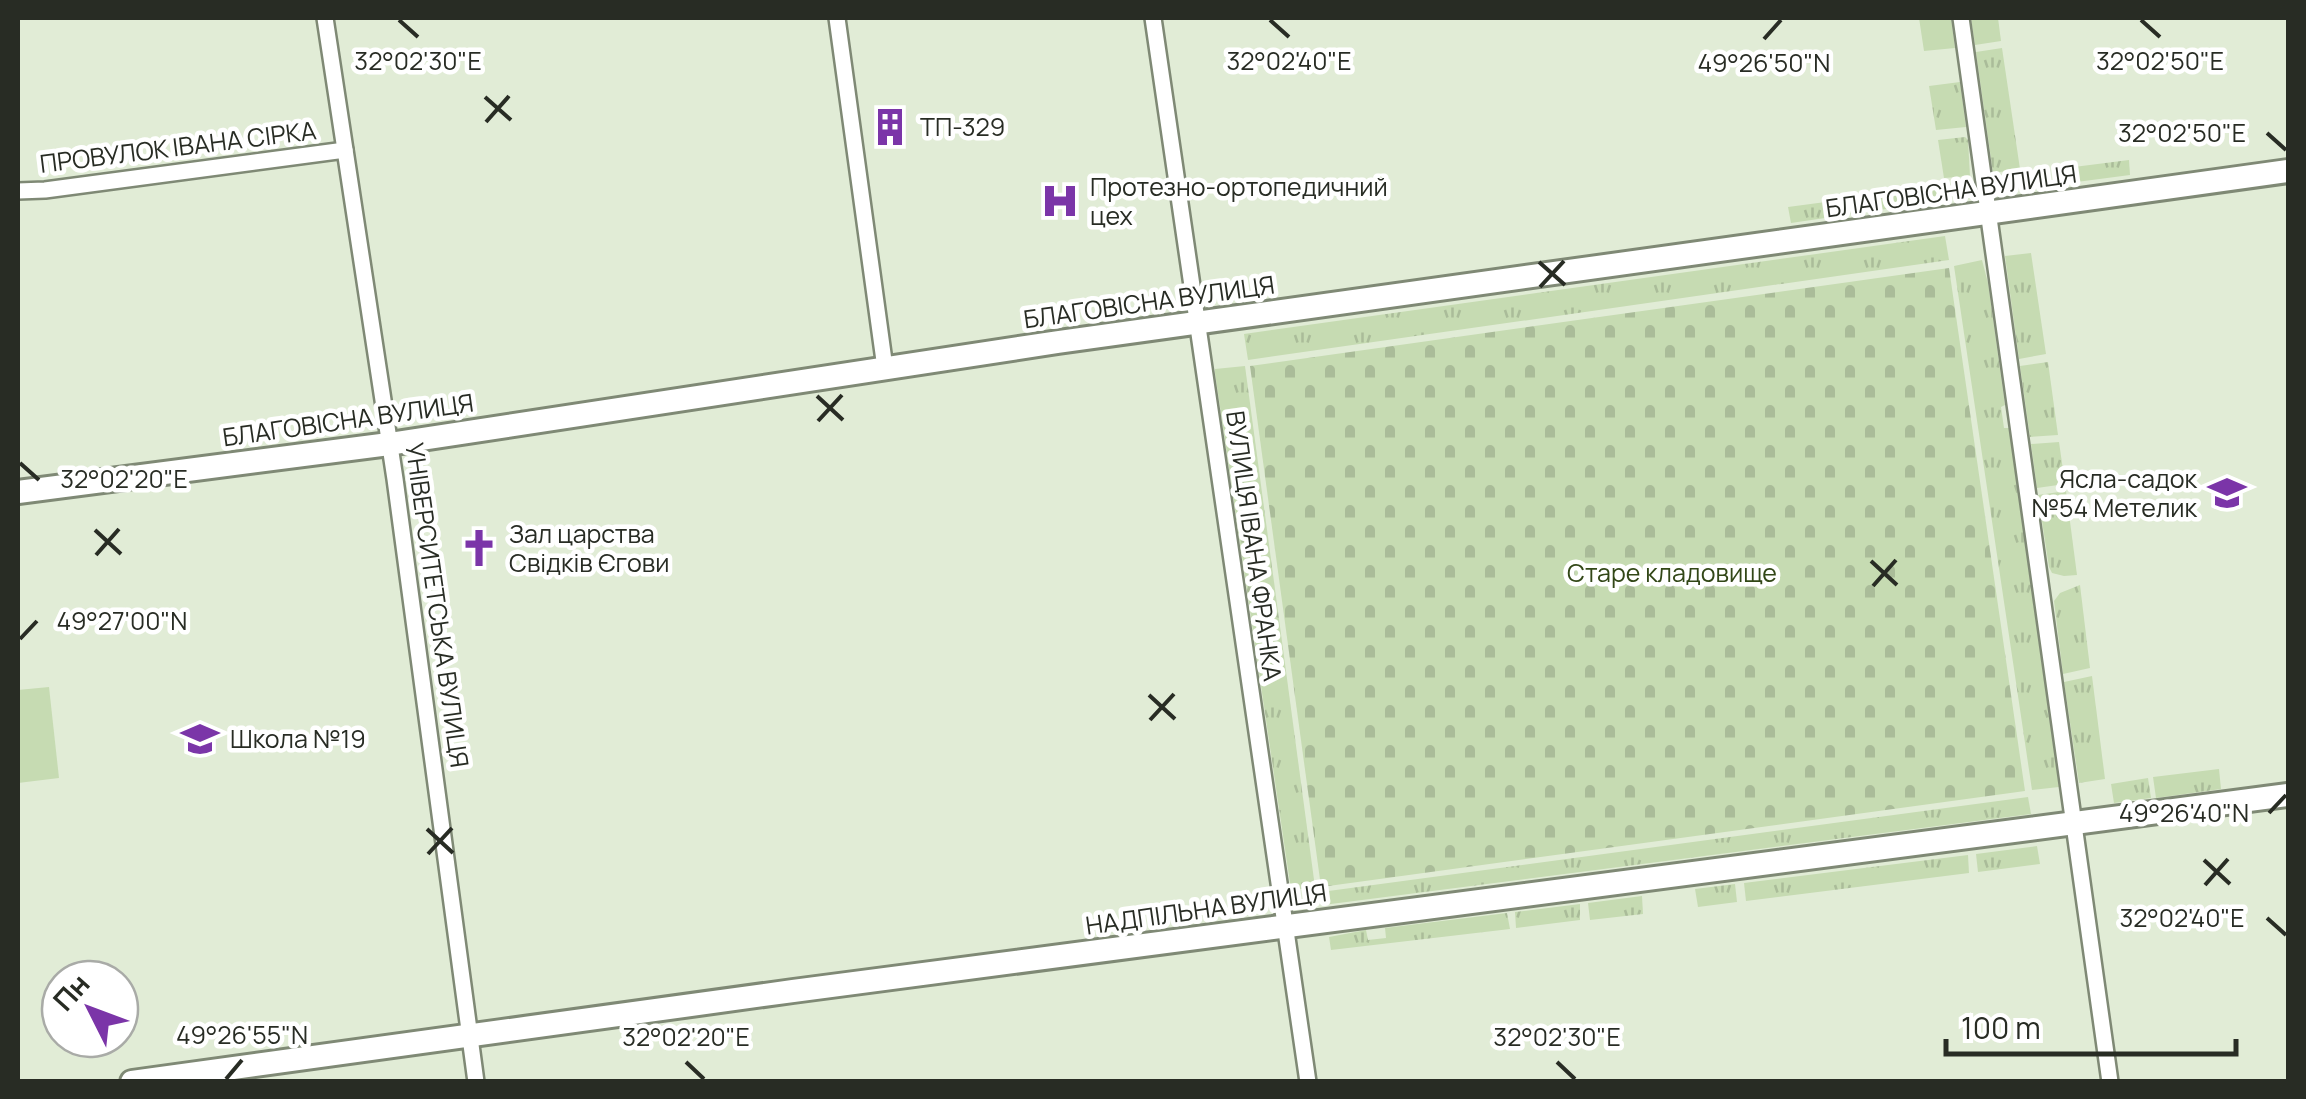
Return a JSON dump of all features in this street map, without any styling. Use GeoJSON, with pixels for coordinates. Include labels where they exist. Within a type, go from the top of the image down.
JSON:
{"type":"FeatureCollection","features":[{"type":"Feature","properties":{"kind":"main road","name":"БЛАГОВІСНА ВУЛИЦЯ"},"geometry":{"type":"LineString","coordinates":[[18,492],[389,444],[884,368],[2288,172]]}},
{"type":"Feature","properties":{"kind":"main road","name":"НАДПІЛЬНА ВУЛИЦЯ"},"geometry":{"type":"LineString","coordinates":[[132,1082],[2288,795]]}},
{"type":"Feature","properties":{"kind":"street","name":"УНІВЕРСИТЕТСЬКА ВУЛИЦЯ"},"geometry":{"type":"LineString","coordinates":[[325,18],[389,444],[476,1082]]}},
{"type":"Feature","properties":{"kind":"street"},"geometry":{"type":"LineString","coordinates":[[838,18],[884,368]]}},
{"type":"Feature","properties":{"kind":"street","name":"ВУЛИЦЯ ІВАНА ФРАНКА"},"geometry":{"type":"LineString","coordinates":[[1153,18],[1308,1082]]}},
{"type":"Feature","properties":{"kind":"street"},"geometry":{"type":"LineString","coordinates":[[1960,18],[2110,1082]]}},
{"type":"Feature","properties":{"kind":"street","name":"ПРОВУЛОК ІВАНА СІРКА"},"geometry":{"type":"LineString","coordinates":[[18,190],[45,190],[345,150]]}},
{"type":"Feature","properties":{"kind":"green space"},"geometry":{"type":"Polygon","coordinates":[[[1919,18],[1951,18],[1955,48],[1924,51],[1919,18]]]}},
{"type":"Feature","properties":{"kind":"green space"},"geometry":{"type":"Polygon","coordinates":[[[1971,18],[1998,18],[2001,41],[1975,45],[1971,18]]]}},
{"type":"Feature","properties":{"kind":"green space"},"geometry":{"type":"Polygon","coordinates":[[[2002,48],[2020,169],[1993,173],[1976,52],[2002,48]]]}},
{"type":"Feature","properties":{"kind":"green space"},"geometry":{"type":"Polygon","coordinates":[[[1960,82],[1966,127],[1936,130],[1929,86],[1960,82]]]}},
{"type":"Feature","properties":{"kind":"green space"},"geometry":{"type":"Polygon","coordinates":[[[1965,137],[1970,176],[1944,178],[1938,140],[1965,137]]]}},
{"type":"Feature","properties":{"kind":"green space"},"geometry":{"type":"Polygon","coordinates":[[[2129,160],[2130,175],[2069,183],[2066,168],[2129,160]]]}},
{"type":"Feature","properties":{"kind":"green space"},"geometry":{"type":"Polygon","coordinates":[[[1938,187],[1941,201],[1791,223],[1788,207],[1938,187]]]}},
{"type":"Feature","properties":{"kind":"green space"},"geometry":{"type":"Polygon","coordinates":[[[1945,236],[1949,260],[1248,360],[1244,334],[1945,236]]]}},
{"type":"Feature","properties":{"kind":"green space"},"geometry":{"type":"Polygon","coordinates":[[[2031,253],[2046,354],[2019,359],[2005,256],[2031,253]]]}},
{"type":"Feature","properties":{"kind":"green space"},"geometry":{"type":"Polygon","coordinates":[[[1982,260],[2059,787],[2032,790],[1954,266],[1982,260]]]}},
{"type":"Feature","properties":{"kind":"green space","name":"Старе кладовище"},"geometry":{"type":"Polygon","coordinates":[[[1949,268],[2025,791],[1321,887],[1250,366],[1949,268]]]}},
{"type":"Feature","properties":{"kind":"green space"},"geometry":{"type":"Polygon","coordinates":[[[2048,362],[2058,435],[2030,437],[2020,366],[2048,362]]]}},
{"type":"Feature","properties":{"kind":"green space"},"geometry":{"type":"Polygon","coordinates":[[[1245,366],[1315,887],[1291,890],[1215,373],[1215,369],[1245,366]]]}},
{"type":"Feature","properties":{"kind":"green space"},"geometry":{"type":"Polygon","coordinates":[[[2059,442],[2065,484],[2037,488],[2031,444],[2059,442]]]}},
{"type":"Feature","properties":{"kind":"green space"},"geometry":{"type":"Polygon","coordinates":[[[2066,491],[2077,575],[2064,576],[2052,573],[2049,567],[2038,495],[2066,491]]]}},
{"type":"Feature","properties":{"kind":"green space"},"geometry":{"type":"Polygon","coordinates":[[[2080,585],[2090,668],[2063,674],[2054,601],[2060,593],[2080,585]]]}},
{"type":"Feature","properties":{"kind":"green space"},"geometry":{"type":"Polygon","coordinates":[[[2092,676],[2105,779],[2079,783],[2064,682],[2092,676]]]}},
{"type":"Feature","properties":{"kind":"green space"},"geometry":{"type":"Polygon","coordinates":[[[49,687],[59,778],[18,783],[18,690],[49,687]]]}},
{"type":"Feature","properties":{"kind":"green space"},"geometry":{"type":"Polygon","coordinates":[[[2219,769],[2221,789],[2156,798],[2153,777],[2219,769]]]}},
{"type":"Feature","properties":{"kind":"green space"},"geometry":{"type":"Polygon","coordinates":[[[2148,778],[2151,798],[2114,803],[2111,784],[2148,778]]]}},
{"type":"Feature","properties":{"kind":"green space"},"geometry":{"type":"Polygon","coordinates":[[[2028,797],[2031,814],[1323,905],[1321,892],[2028,797]]]}},
{"type":"Feature","properties":{"kind":"green space"},"geometry":{"type":"Polygon","coordinates":[[[2037,846],[2040,864],[1978,872],[1976,854],[2037,846]]]}},
{"type":"Feature","properties":{"kind":"green space"},"geometry":{"type":"Polygon","coordinates":[[[1968,855],[1969,873],[1746,901],[1744,883],[1968,855]]]}},
{"type":"Feature","properties":{"kind":"green space"},"geometry":{"type":"Polygon","coordinates":[[[1735,884],[1737,902],[1698,907],[1695,889],[1735,884]]]}},
{"type":"Feature","properties":{"kind":"green space"},"geometry":{"type":"Polygon","coordinates":[[[1642,896],[1643,914],[1590,920],[1588,903],[1642,896]]]}},
{"type":"Feature","properties":{"kind":"green space"},"geometry":{"type":"Polygon","coordinates":[[[1580,904],[1580,920],[1516,928],[1515,912],[1580,904]]]}},
{"type":"Feature","properties":{"kind":"green space"},"geometry":{"type":"Polygon","coordinates":[[[1507,913],[1510,929],[1331,950],[1329,937],[1366,930],[1368,940],[1386,938],[1385,928],[1507,913]]]}},
{"type":"Feature","properties":{"kind":"place","name":"ТП-329"},"geometry":{"type":"Point","coordinates":[890,127]}},
{"type":"Feature","properties":{"kind":"place","name":"Протезно-ортопедичний цех"},"geometry":{"type":"Point","coordinates":[1060,201]}},
{"type":"Feature","properties":{"kind":"place","name":"Ясла-садок №54 Метелик"},"geometry":{"type":"Point","coordinates":[2227,493]}},
{"type":"Feature","properties":{"kind":"place","name":"Зал царства Свідків Єгови"},"geometry":{"type":"Point","coordinates":[479,548]}},
{"type":"Feature","properties":{"kind":"place","name":"Школа №19"},"geometry":{"type":"Point","coordinates":[200,739]}}]}
